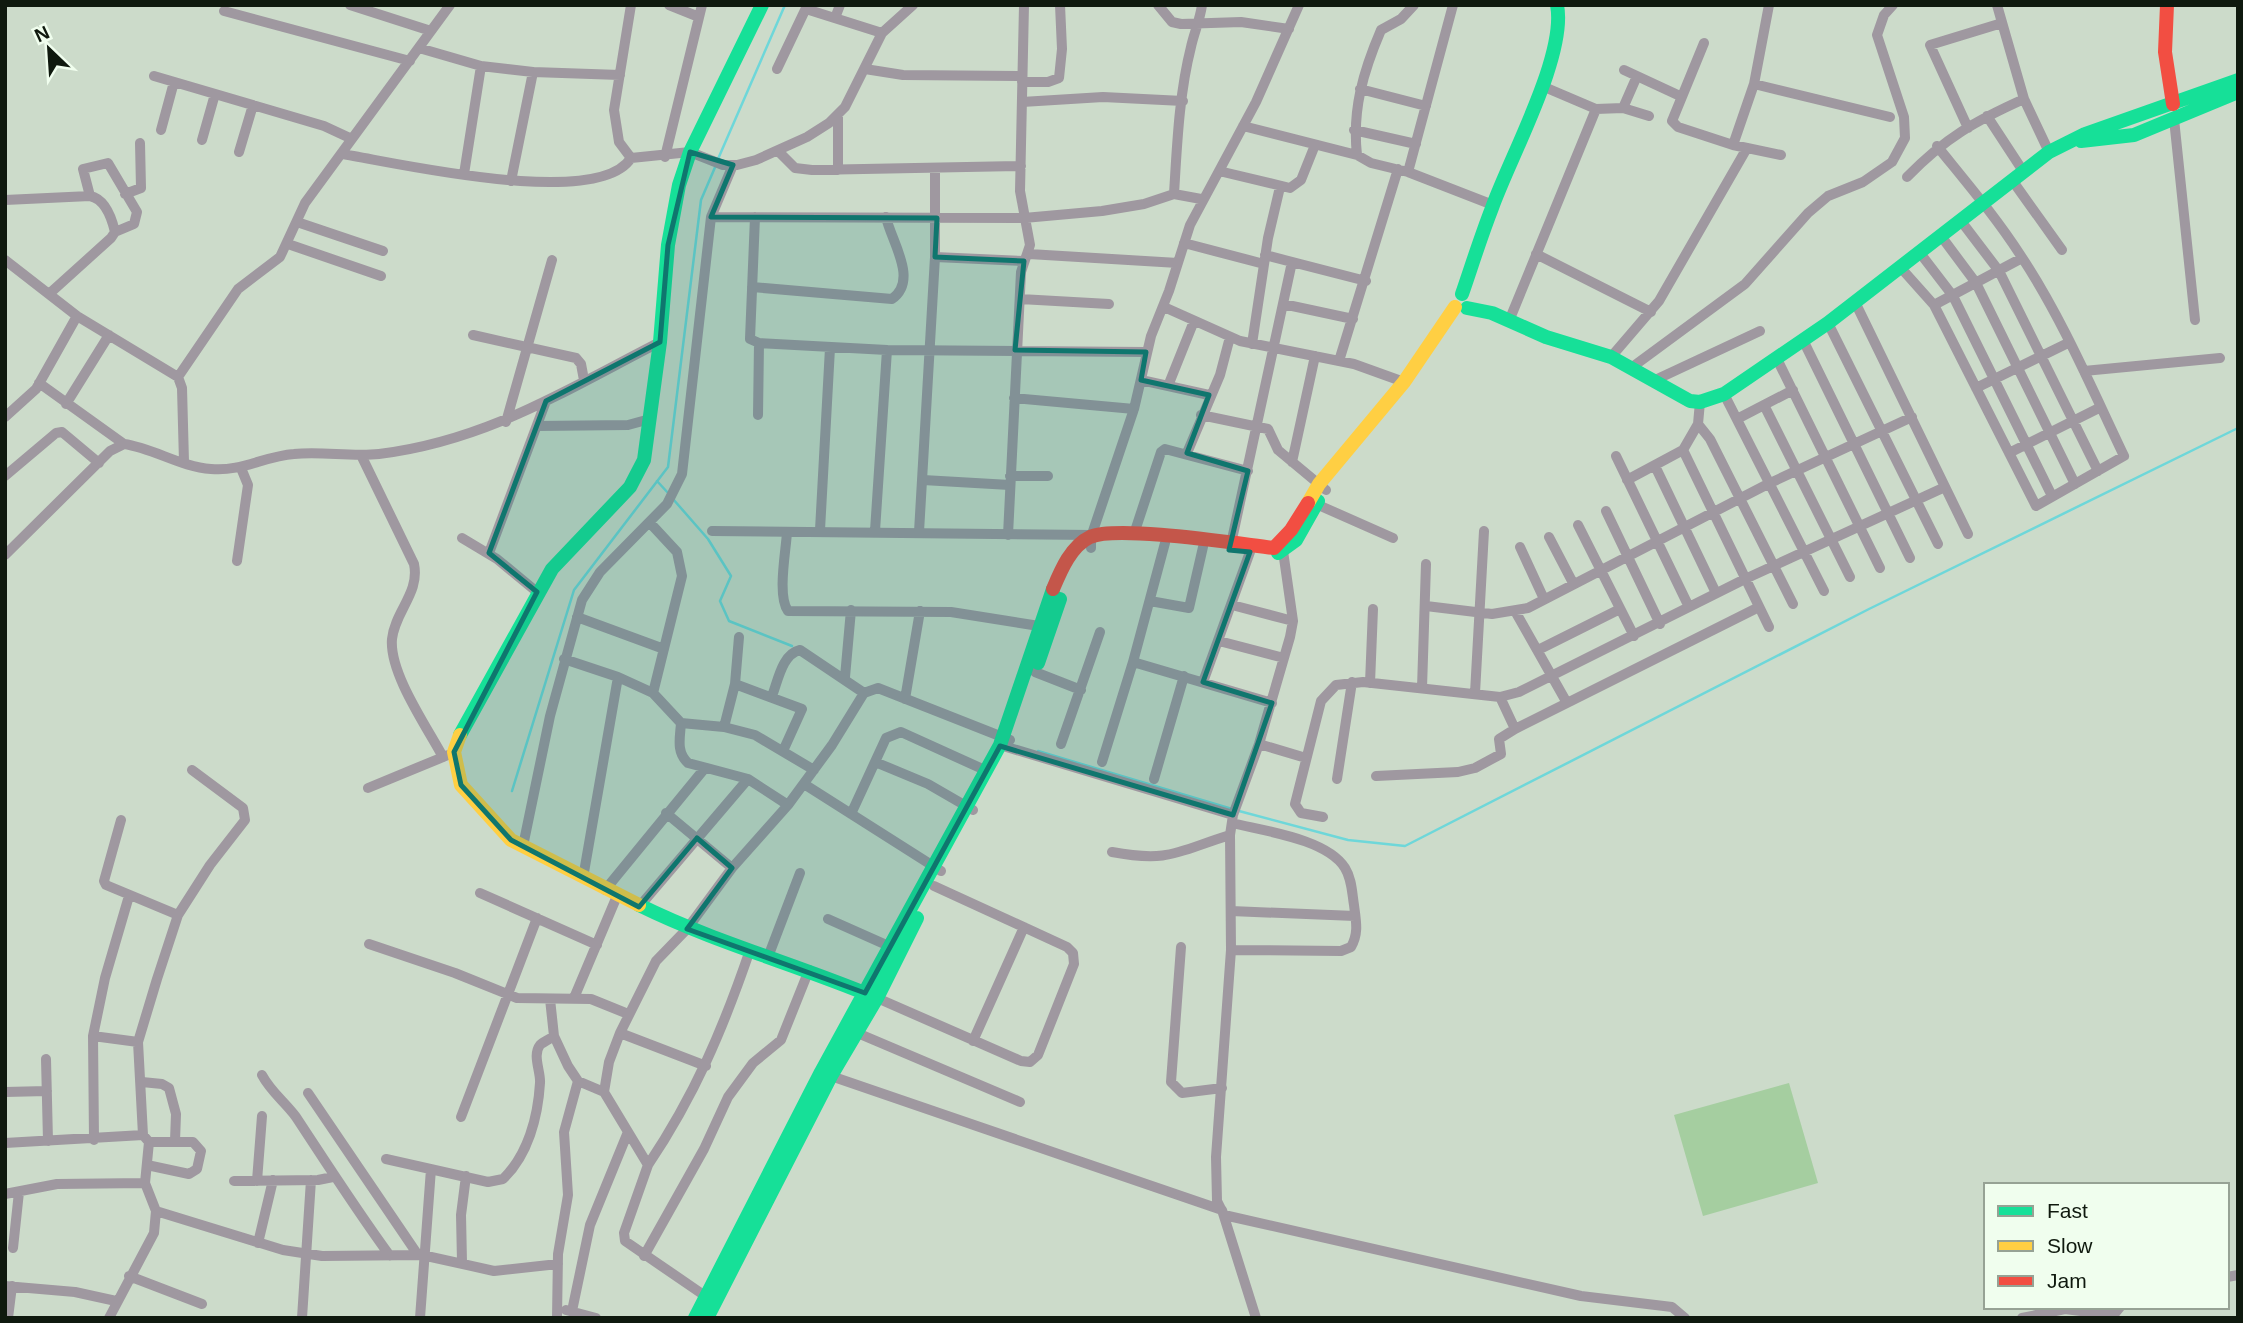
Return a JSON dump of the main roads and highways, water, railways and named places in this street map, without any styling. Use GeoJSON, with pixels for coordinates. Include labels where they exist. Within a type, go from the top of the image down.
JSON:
{"type":"FeatureCollection","features":[{"type":"Feature","properties":{"kind":"waterway"},"geometry":{"type":"LineString","coordinates":[[718,159],[785,5]]}},
{"type":"Feature","properties":{"kind":"waterway"},"geometry":{"type":"LineString","coordinates":[[512,791],[574,590],[668,467],[701,200],[716,165]]}},
{"type":"Feature","properties":{"kind":"waterway"},"geometry":{"type":"LineString","coordinates":[[1239,811],[1348,840],[1405,846],[1869,609],[2238,428]]}},
{"type":"Feature","properties":{"kind":"waterway"},"geometry":{"type":"LineString","coordinates":[[657,481],[669,494]]}},
{"type":"Feature","properties":{"kind":"waterway"},"geometry":{"type":"LineString","coordinates":[[673,499],[708,539],[731,576],[720,601],[729,621],[792,646]]}},
{"type":"Feature","properties":{"kind":"waterway"},"geometry":{"type":"LineString","coordinates":[[1038,751],[1232,809]]}}]}
